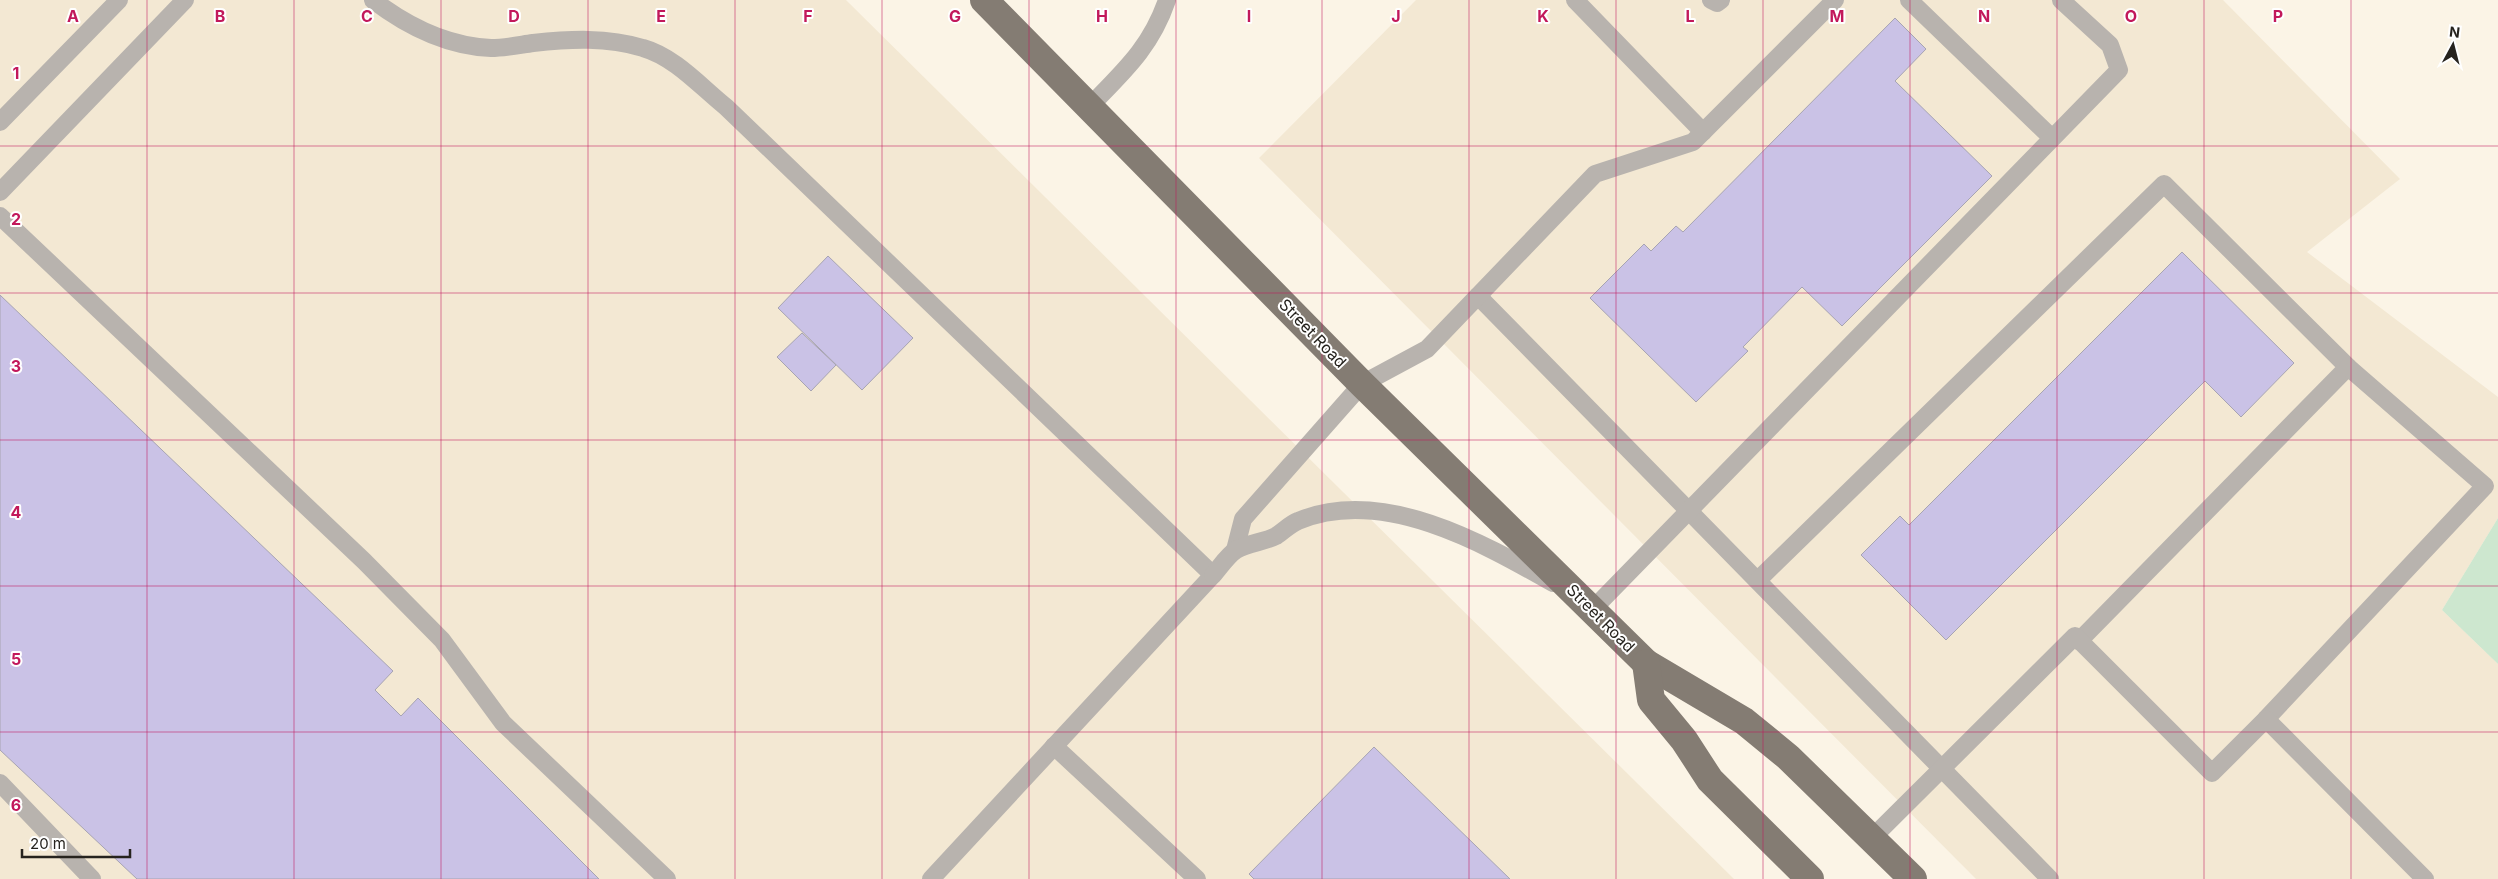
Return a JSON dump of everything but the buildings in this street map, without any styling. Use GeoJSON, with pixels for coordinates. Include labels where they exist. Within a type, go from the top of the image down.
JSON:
{"type":"FeatureCollection","features":[{"type":"Feature","properties":{"kind":"main road","name":"Street Road"},"geometry":{"type":"LineString","coordinates":[[984,0],[1362,384],[1646,663],[1744,721],[1788,757],[1913,879]]}},
{"type":"Feature","properties":{"kind":"main road","name":"Street Road"},"geometry":{"type":"LineString","coordinates":[[1646,663],[1651,700],[1684,740],[1710,780],[1810,879]]}},
{"type":"Feature","properties":{"kind":"lane"},"geometry":{"type":"LineString","coordinates":[[0,122],[119,0]]}},
{"type":"Feature","properties":{"kind":"lane"},"geometry":{"type":"LineString","coordinates":[[0,192],[185,0]]}},
{"type":"Feature","properties":{"kind":"lane"},"geometry":{"type":"LineString","coordinates":[[373,0],[398,20],[426,32],[466,45],[492,48],[576,39],[605,41],[644,48],[673,63],[726,108],[1213,575]]}},
{"type":"Feature","properties":{"kind":"lane"},"geometry":{"type":"LineString","coordinates":[[1090,106],[1133,62],[1158,25],[1167,0]]}},
{"type":"Feature","properties":{"kind":"lane"},"geometry":{"type":"LineString","coordinates":[[1575,0],[1703,132]]}},
{"type":"Feature","properties":{"kind":"lane"},"geometry":{"type":"LineString","coordinates":[[1711,0],[1717,3],[1721,0]]}},
{"type":"Feature","properties":{"kind":"lane"},"geometry":{"type":"LineString","coordinates":[[931,879],[1235,550],[1243,519],[1362,384],[1426,349],[1595,174],[1693,142],[1834,0]]}},
{"type":"Feature","properties":{"kind":"lane"},"geometry":{"type":"LineString","coordinates":[[1909,0],[2052,138]]}},
{"type":"Feature","properties":{"kind":"lane"},"geometry":{"type":"LineString","coordinates":[[1235,550],[1275,536],[1297,522],[1322,513],[1350,510],[1392,513],[1462,534],[1587,605],[1690,509],[2119,70],[2110,45],[2061,0]]}},
{"type":"Feature","properties":{"kind":"lane"},"geometry":{"type":"LineString","coordinates":[[1758,580],[2164,184],[2348,367],[2485,486],[2266,719],[2212,773],[2075,636],[1872,838]]}},
{"type":"Feature","properties":{"kind":"lane"},"geometry":{"type":"LineString","coordinates":[[0,216],[364,560],[442,640],[503,723],[667,879]]}},
{"type":"Feature","properties":{"kind":"lane"},"geometry":{"type":"LineString","coordinates":[[1478,296],[1690,509],[2050,879]]}},
{"type":"Feature","properties":{"kind":"lane"},"geometry":{"type":"LineString","coordinates":[[2079,640],[2348,367]]}},
{"type":"Feature","properties":{"kind":"lane"},"geometry":{"type":"LineString","coordinates":[[2266,719],[2425,879]]}},
{"type":"Feature","properties":{"kind":"lane"},"geometry":{"type":"LineString","coordinates":[[1054,746],[1197,879]]}},
{"type":"Feature","properties":{"kind":"lane"},"geometry":{"type":"LineString","coordinates":[[0,783],[92,879]]}},
{"type":"Feature","properties":{"kind":"shaded area"},"geometry":{"type":"Polygon","coordinates":[[[0,0],[846,0],[1734,879],[0,879],[0,0]]]}},
{"type":"Feature","properties":{"kind":"shaded area"},"geometry":{"type":"Polygon","coordinates":[[[1416,0],[2223,0],[2400,179],[2307,252],[2498,397],[2498,518],[2442,610],[2498,664],[2498,879],[1976,879],[1259,158],[1416,0]]]}},
{"type":"Feature","properties":{"kind":"green space"},"geometry":{"type":"Polygon","coordinates":[[[2498,518],[2498,664],[2442,610],[2498,518]]]}}]}
